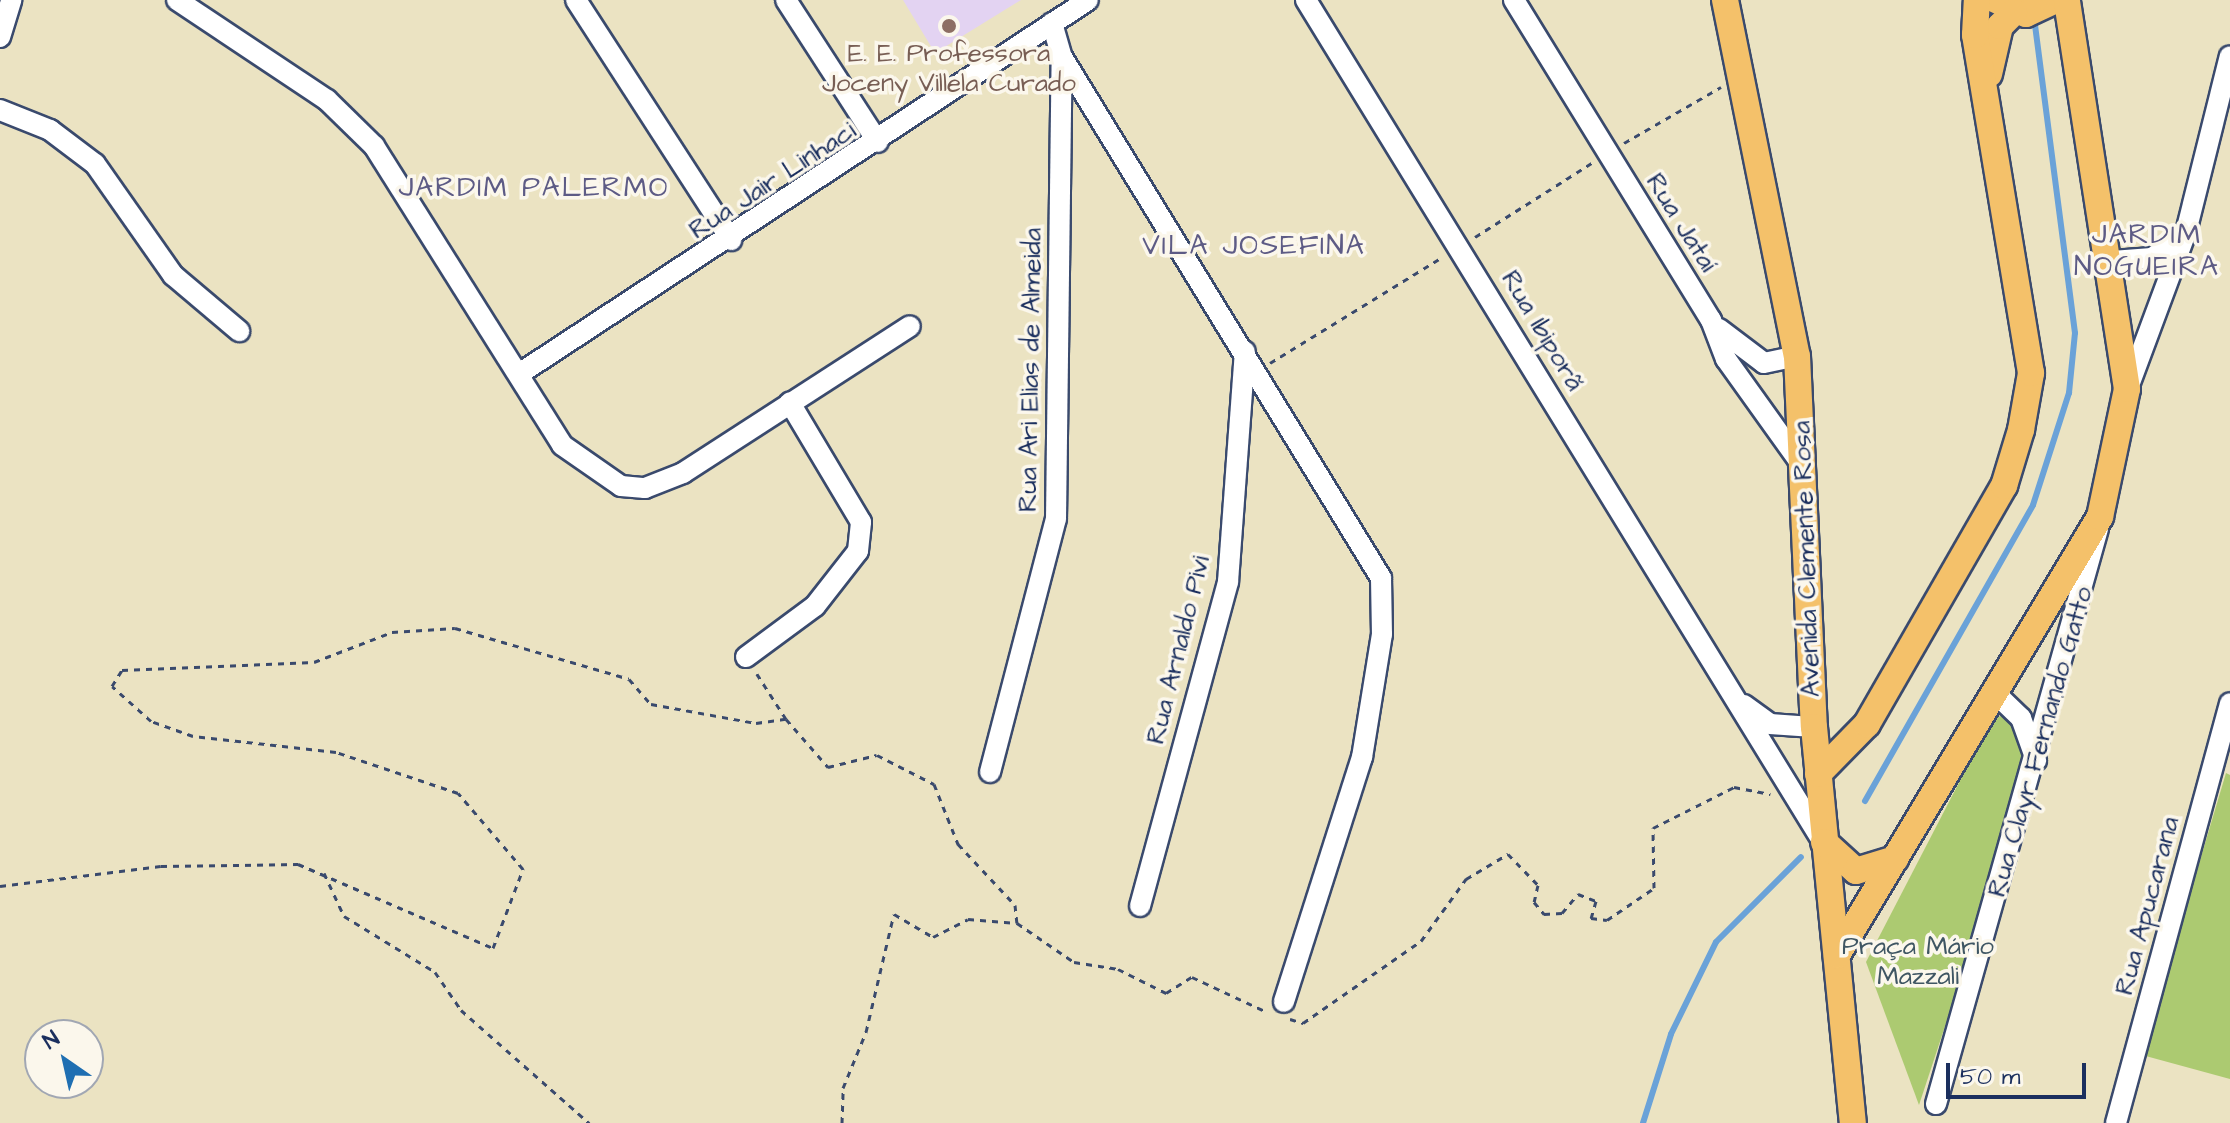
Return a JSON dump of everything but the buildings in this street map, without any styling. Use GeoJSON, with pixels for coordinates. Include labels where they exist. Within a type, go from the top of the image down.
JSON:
{"type":"FeatureCollection","features":[{"type":"Feature","properties":{"kind":"main road","name":"Avenida Clemente Rosa"},"geometry":{"type":"LineString","coordinates":[[1725,0],[1797,356],[1807,471],[1814,727],[1853,1123]]}},
{"type":"Feature","properties":{"kind":"main road"},"geometry":{"type":"LineString","coordinates":[[1818,774],[1867,724],[2004,486],[2021,430],[2031,373],[1988,82],[1975,35],[1977,0]]}},
{"type":"Feature","properties":{"kind":"main road"},"geometry":{"type":"LineString","coordinates":[[1988,82],[2005,6],[2039,12],[2056,0]]}},
{"type":"Feature","properties":{"kind":"main road"},"geometry":{"type":"LineString","coordinates":[[2067,0],[2112,261],[2127,389]]}},
{"type":"Feature","properties":{"kind":"main road","name":"Rua Clayr Fernando Gatto"},"geometry":{"type":"LineString","coordinates":[[1837,955],[2100,517],[2127,389]]}},
{"type":"Feature","properties":{"kind":"main road"},"geometry":{"type":"LineString","coordinates":[[1824,842],[1856,871],[1895,859]]}},
{"type":"Feature","properties":{"kind":"street"},"geometry":{"type":"LineString","coordinates":[[0,37],[11,0]]}},
{"type":"Feature","properties":{"kind":"street"},"geometry":{"type":"LineString","coordinates":[[177,0],[327,100],[366,137],[522,372],[562,445],[621,486],[645,488],[683,473],[910,326]]}},
{"type":"Feature","properties":{"kind":"street"},"geometry":{"type":"LineString","coordinates":[[576,0],[731,240]]}},
{"type":"Feature","properties":{"kind":"street"},"geometry":{"type":"LineString","coordinates":[[786,0],[878,142]]}},
{"type":"Feature","properties":{"kind":"street","name":"Rua Jair Linhaci"},"geometry":{"type":"LineString","coordinates":[[522,372],[731,240],[1088,0]]}},
{"type":"Feature","properties":{"kind":"street","name":"Rua Ibiporã"},"geometry":{"type":"LineString","coordinates":[[1306,0],[1824,842]]}},
{"type":"Feature","properties":{"kind":"street","name":"Rua Jataí"},"geometry":{"type":"LineString","coordinates":[[1514,0],[1711,320],[1734,371],[1807,471]]}},
{"type":"Feature","properties":{"kind":"street"},"geometry":{"type":"LineString","coordinates":[[1052,23],[1062,57],[1370,550],[1384,605],[1362,757],[1284,1002]]}},
{"type":"Feature","properties":{"kind":"street","name":"Rua Clayr Fernando Gatto"},"geometry":{"type":"LineString","coordinates":[[2127,389],[2186,232],[2230,56]]}},
{"type":"Feature","properties":{"kind":"street","name":"Rua Ari Elias de Almeida"},"geometry":{"type":"LineString","coordinates":[[990,772],[1056,519],[1062,57]]}},
{"type":"Feature","properties":{"kind":"street"},"geometry":{"type":"LineString","coordinates":[[0,110],[50,130],[95,164],[173,275],[239,331]]}},
{"type":"Feature","properties":{"kind":"street"},"geometry":{"type":"LineString","coordinates":[[2112,261],[2152,258],[2186,232]]}},
{"type":"Feature","properties":{"kind":"street"},"geometry":{"type":"LineString","coordinates":[[1711,320],[1764,363],[1797,356]]}},
{"type":"Feature","properties":{"kind":"street","name":"Rua Arnaldo Pivi"},"geometry":{"type":"LineString","coordinates":[[1140,906],[1228,582],[1245,352]]}},
{"type":"Feature","properties":{"kind":"street"},"geometry":{"type":"LineString","coordinates":[[746,657],[815,606],[858,551],[861,522],[790,403]]}},
{"type":"Feature","properties":{"kind":"street","name":"Rua Clayr Fernando Gatto"},"geometry":{"type":"LineString","coordinates":[[1936,1104],[2036,760],[2100,517]]}},
{"type":"Feature","properties":{"kind":"street","name":"Rua Ibiporã"},"geometry":{"type":"LineString","coordinates":[[1730,691],[1770,724],[1814,727]]}},
{"type":"Feature","properties":{"kind":"street"},"geometry":{"type":"LineString","coordinates":[[1996,694],[2021,718],[2036,760]]}},
{"type":"Feature","properties":{"kind":"street","name":"Rua Apucarana"},"geometry":{"type":"LineString","coordinates":[[2116,1123],[2230,703]]}},
{"type":"Feature","properties":{"kind":"path"},"geometry":{"type":"LineString","coordinates":[[1257,371],[1607,153],[1742,74]]}},
{"type":"Feature","properties":{"kind":"path"},"geometry":{"type":"LineString","coordinates":[[0,886],[161,866],[298,864],[493,948],[523,869],[458,793],[336,752],[193,736],[151,721],[112,686],[122,670],[314,662],[392,632],[455,628],[629,679],[651,704],[756,723],[786,719]]}},
{"type":"Feature","properties":{"kind":"path"},"geometry":{"type":"LineString","coordinates":[[746,657],[786,719],[828,767],[877,755],[934,784],[958,844],[1015,905],[1017,923]]}},
{"type":"Feature","properties":{"kind":"path"},"geometry":{"type":"LineString","coordinates":[[324,873],[344,916],[435,972],[461,1010],[589,1123]]}},
{"type":"Feature","properties":{"kind":"shaded area","name":"E. E. Professora Joceny Villela Curado"},"geometry":{"type":"Polygon","coordinates":[[[903,0],[1021,0],[935,53],[903,0]]]}},
{"type":"Feature","properties":{"kind":"green space","name":"Praça Mário Mazzali"},"geometry":{"type":"Polygon","coordinates":[[[2003,716],[2028,735],[2015,814],[1919,1105],[1866,962],[1993,717],[2003,716]]]}},
{"type":"Feature","properties":{"kind":"green space"},"geometry":{"type":"Polygon","coordinates":[[[2226,773],[2230,775],[2230,1079],[2142,1055],[2226,773]]]}},
{"type":"Feature","properties":{"kind":"waterway"},"geometry":{"type":"LineString","coordinates":[[1865,801],[2033,505],[2069,393],[2075,333],[2035,25]]}},
{"type":"Feature","properties":{"kind":"waterway"},"geometry":{"type":"LineString","coordinates":[[1643,1123],[1671,1034],[1716,942],[1801,857]]}},
{"type":"Feature","properties":{"kind":"place","name":"E. E. Professora Joceny Villela Curado"},"geometry":{"type":"Point","coordinates":[949,26]}},
{"type":"Feature","properties":{"kind":"district","name":"JARDIM PALERMO"},"geometry":{"type":"Point","coordinates":[534,188]}},
{"type":"Feature","properties":{"kind":"district","name":"VILA JOSEFINA"},"geometry":{"type":"Point","coordinates":[1254,246]}},
{"type":"Feature","properties":{"kind":"district","name":"JARDIM NOGUEIRA"},"geometry":{"type":"Point","coordinates":[2147,251]}}]}
